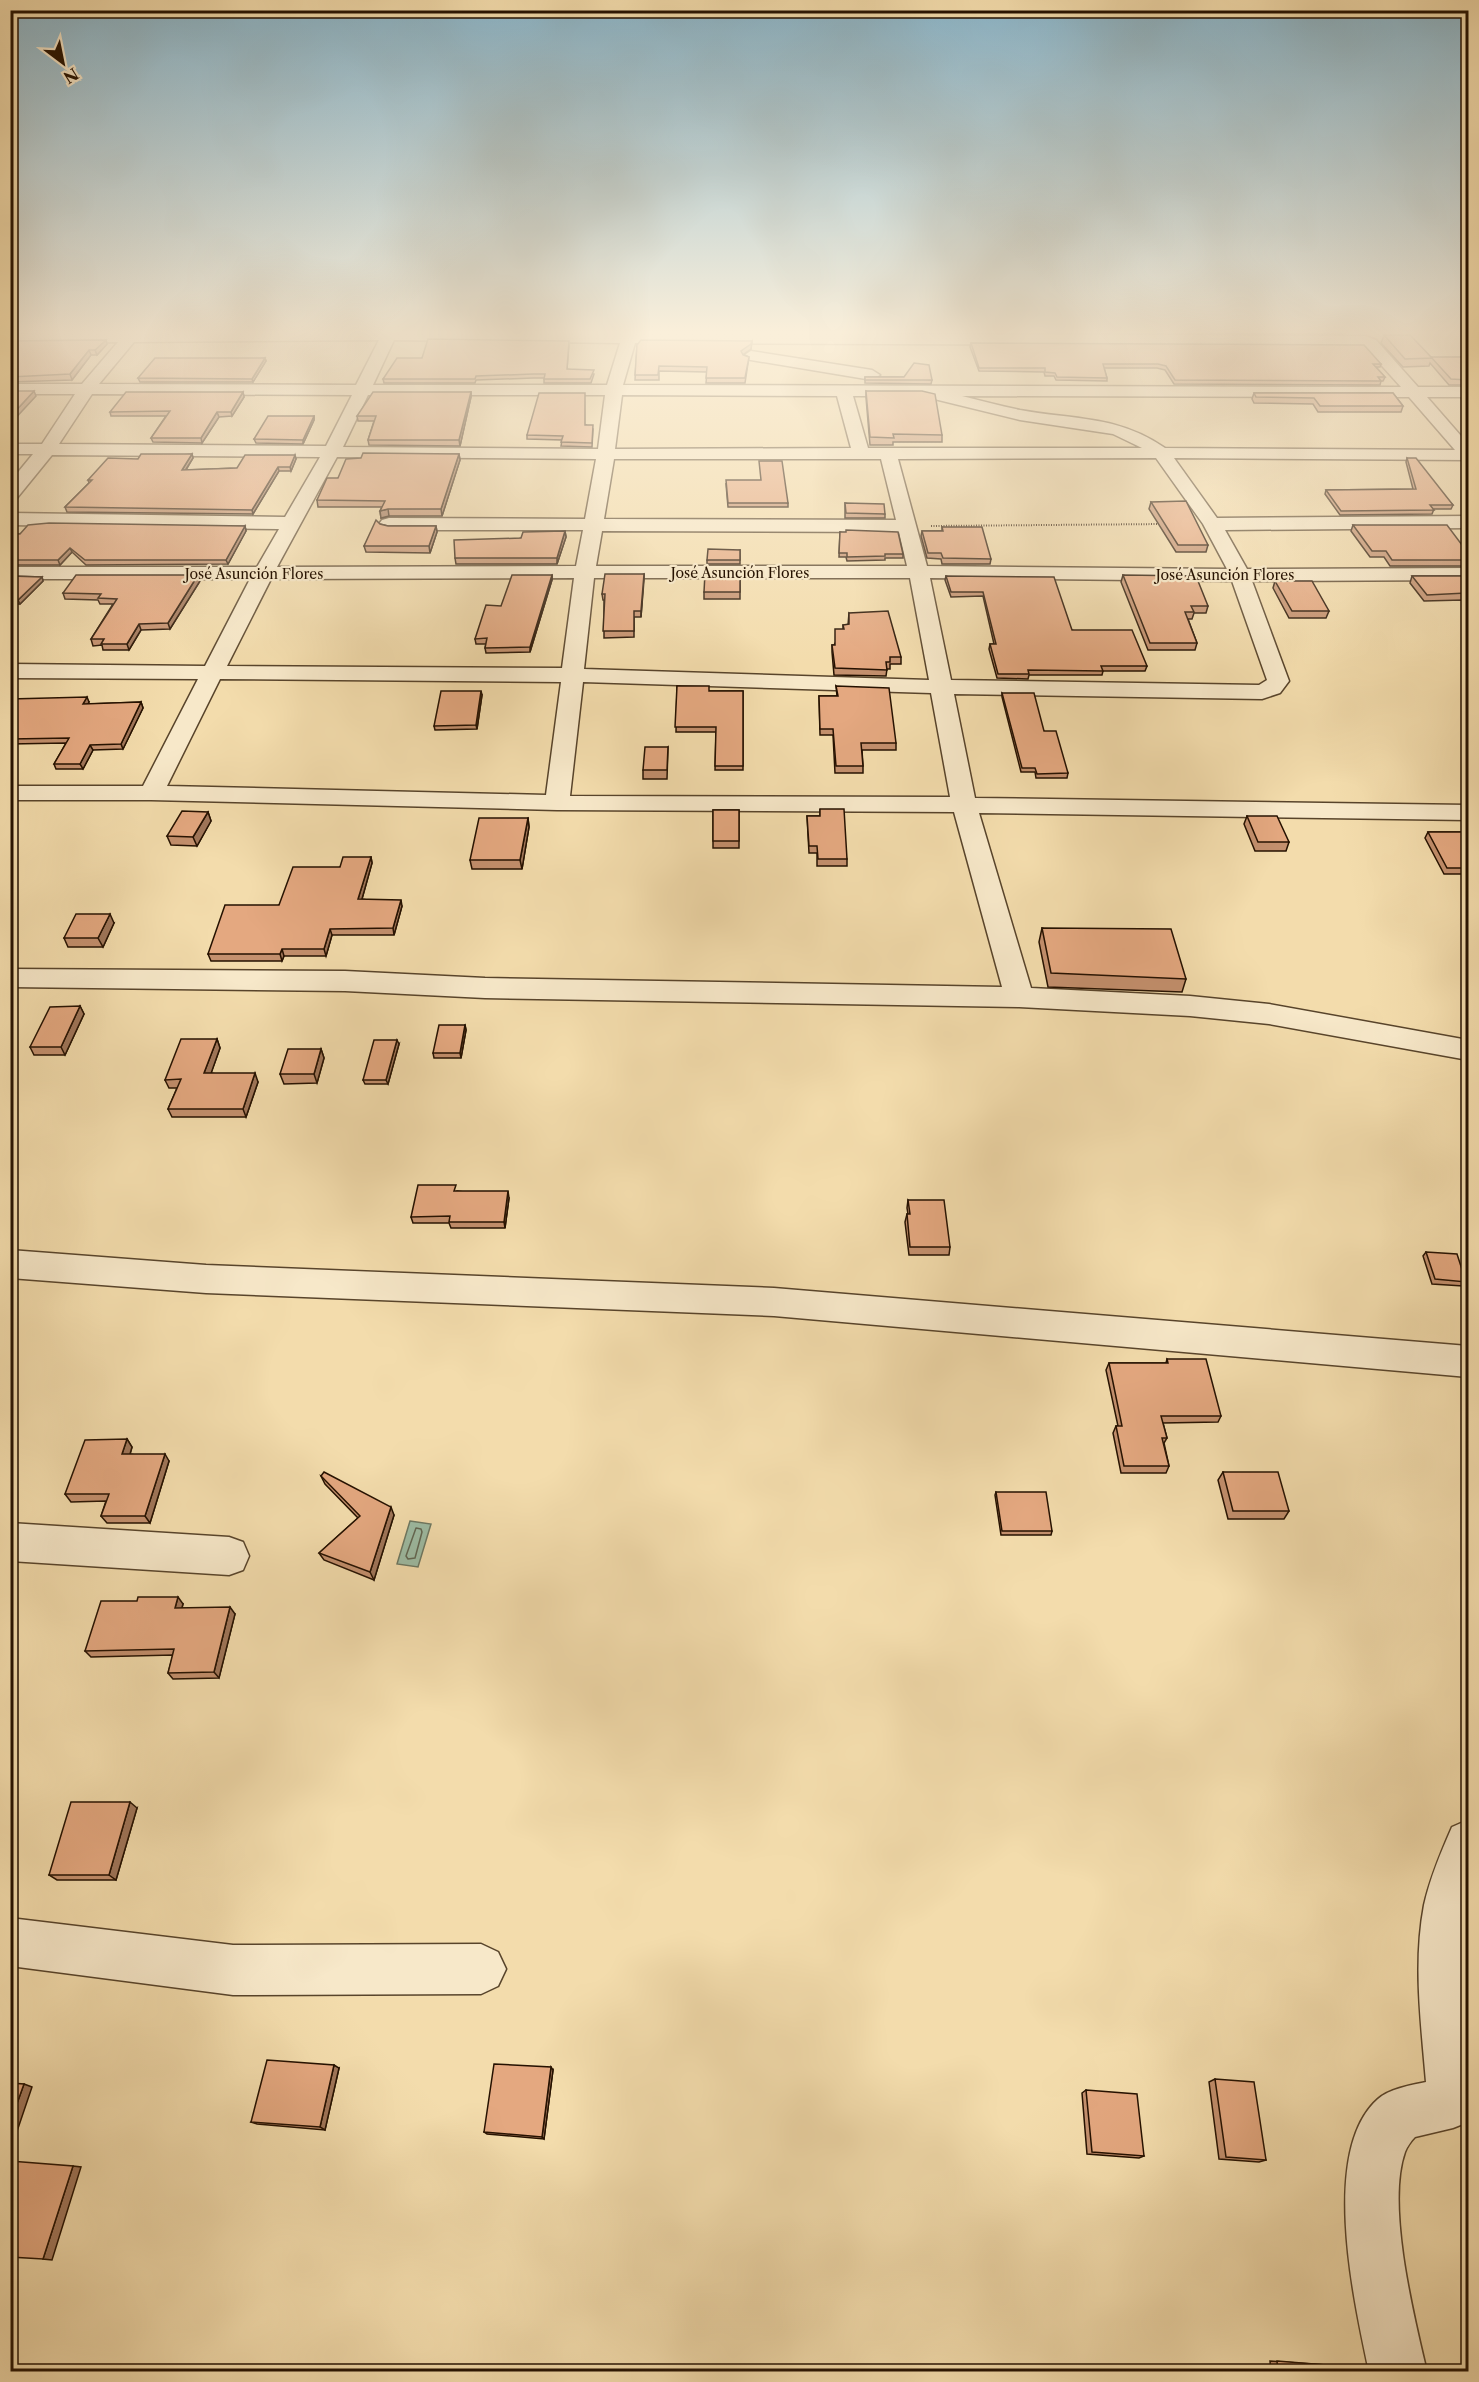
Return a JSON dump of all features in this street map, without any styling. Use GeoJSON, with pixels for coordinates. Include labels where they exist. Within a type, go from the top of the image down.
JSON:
{"type":"FeatureCollection","features":[{"type":"Feature","properties":{"kind":"street"},"geometry":{"type":"LineString","coordinates":[[10,494],[52,442]]}},
{"type":"Feature","properties":{"kind":"street"},"geometry":{"type":"LineString","coordinates":[[152,793],[263,574],[338,442]]}},
{"type":"Feature","properties":{"kind":"street"},"geometry":{"type":"LineString","coordinates":[[557,802],[585,573],[607,442]]}},
{"type":"Feature","properties":{"kind":"street"},"geometry":{"type":"LineString","coordinates":[[858,442],[861,453]]}},
{"type":"Feature","properties":{"kind":"street"},"geometry":{"type":"LineString","coordinates":[[10,671],[573,675],[941,687],[1262,692],[1272,688],[1278,681],[1240,575],[1212,524],[1161,453],[1145,442]]}},
{"type":"Feature","properties":{"kind":"street"},"geometry":{"type":"LineString","coordinates":[[1457,442],[1468,455]]}},
{"type":"Feature","properties":{"kind":"street"},"geometry":{"type":"LineString","coordinates":[[10,449],[606,454],[1468,455]]}},
{"type":"Feature","properties":{"kind":"street"},"geometry":{"type":"LineString","coordinates":[[888,453],[919,572],[964,805],[1019,997]]}},
{"type":"Feature","properties":{"kind":"street"},"geometry":{"type":"LineString","coordinates":[[10,519],[291,523]]}},
{"type":"Feature","properties":{"kind":"street"},"geometry":{"type":"LineString","coordinates":[[1212,524],[1468,522]]}},
{"type":"Feature","properties":{"kind":"street"},"geometry":{"type":"LineString","coordinates":[[389,524],[907,526]]}},
{"type":"Feature","properties":{"kind":"street","name":"José Asunción Flores"},"geometry":{"type":"LineString","coordinates":[[10,573],[1468,574]]}},
{"type":"Feature","properties":{"kind":"street"},"geometry":{"type":"LineString","coordinates":[[10,793],[152,793],[557,802],[1468,812]]}},
{"type":"Feature","properties":{"kind":"street"},"geometry":{"type":"LineString","coordinates":[[10,978],[345,981],[497,988],[1019,997],[1190,1006],[1269,1014],[1468,1050]]}},
{"type":"Feature","properties":{"kind":"street"},"geometry":{"type":"LineString","coordinates":[[10,1264],[206,1280],[774,1302],[1468,1362]]}},
{"type":"Feature","properties":{"kind":"street"},"geometry":{"type":"LineString","coordinates":[[10,1542],[229,1556]]}},
{"type":"Feature","properties":{"kind":"street"},"geometry":{"type":"LineString","coordinates":[[1398,2372],[1377,2266],[1371,2189],[1374,2158],[1382,2134],[1398,2116],[1461,2102],[1443,1946],[1448,1902],[1458,1865],[1468,1843]]}},
{"type":"Feature","properties":{"kind":"street"},"geometry":{"type":"LineString","coordinates":[[10,1942],[233,1970],[481,1969]]}},
{"type":"Feature","properties":{"kind":"path"},"geometry":{"type":"LineString","coordinates":[[907,526],[1212,524]]}},
{"type":"Feature","properties":{"kind":"water"},"geometry":{"type":"Polygon","coordinates":[[[410,1521],[431,1524],[418,1567],[397,1564],[410,1521]]]}},
{"type":"Feature","properties":{"kind":"building"},"geometry":{"type":"Polygon","coordinates":[[[363,453],[459,454],[441,509],[380,511],[385,501],[317,500],[327,478],[338,478],[346,459],[361,458],[363,453]]]}},
{"type":"Feature","properties":{"kind":"building"},"geometry":{"type":"Polygon","coordinates":[[[141,454],[192,454],[182,470],[237,468],[245,455],[295,455],[290,467],[278,467],[252,510],[65,507],[92,480],[88,480],[108,458],[138,459],[141,454]]]}},
{"type":"Feature","properties":{"kind":"building"},"geometry":{"type":"Polygon","coordinates":[[[1407,458],[1416,458],[1453,505],[1430,505],[1434,510],[1341,511],[1326,490],[1416,489],[1407,458]]]}},
{"type":"Feature","properties":{"kind":"building"},"geometry":{"type":"Polygon","coordinates":[[[759,461],[782,461],[788,503],[728,503],[726,480],[761,480],[759,461]]]}},
{"type":"Feature","properties":{"kind":"building"},"geometry":{"type":"Polygon","coordinates":[[[1186,501],[1208,545],[1178,545],[1151,502],[1186,501]]]}},
{"type":"Feature","properties":{"kind":"building"},"geometry":{"type":"Polygon","coordinates":[[[845,503],[884,504],[885,514],[846,513],[845,503]]]}},
{"type":"Feature","properties":{"kind":"building"},"geometry":{"type":"Polygon","coordinates":[[[376,520],[388,526],[436,526],[429,546],[364,546],[376,520]]]}},
{"type":"Feature","properties":{"kind":"building"},"geometry":{"type":"Polygon","coordinates":[[[49,523],[245,526],[226,560],[85,560],[70,548],[58,560],[10,560],[10,534],[20,534],[28,525],[49,523]]]}},
{"type":"Feature","properties":{"kind":"building"},"geometry":{"type":"Polygon","coordinates":[[[1353,525],[1447,525],[1468,553],[1468,560],[1392,560],[1386,551],[1372,551],[1353,525]]]}},
{"type":"Feature","properties":{"kind":"building"},"geometry":{"type":"Polygon","coordinates":[[[942,527],[982,527],[991,559],[943,558],[941,553],[928,553],[922,531],[943,531],[942,527]]]}},
{"type":"Feature","properties":{"kind":"building"},"geometry":{"type":"Polygon","coordinates":[[[846,530],[898,532],[903,554],[847,557],[847,553],[839,553],[840,532],[846,532],[846,530]]]}},
{"type":"Feature","properties":{"kind":"building"},"geometry":{"type":"Polygon","coordinates":[[[565,531],[557,558],[455,558],[454,540],[521,538],[523,532],[565,531]]]}},
{"type":"Feature","properties":{"kind":"building"},"geometry":{"type":"Polygon","coordinates":[[[708,549],[740,550],[740,560],[707,560],[708,549]]]}},
{"type":"Feature","properties":{"kind":"building"},"geometry":{"type":"Polygon","coordinates":[[[705,573],[740,573],[740,592],[704,592],[705,573]]]}},
{"type":"Feature","properties":{"kind":"building"},"geometry":{"type":"Polygon","coordinates":[[[605,574],[644,574],[641,611],[634,611],[634,631],[603,631],[605,594],[602,594],[605,574]]]}},
{"type":"Feature","properties":{"kind":"building"},"geometry":{"type":"Polygon","coordinates":[[[76,575],[198,575],[168,623],[139,624],[127,644],[101,644],[104,639],[91,639],[117,599],[98,598],[101,594],[63,593],[76,575]]]}},
{"type":"Feature","properties":{"kind":"building"},"geometry":{"type":"Polygon","coordinates":[[[512,575],[552,575],[530,647],[485,648],[487,638],[475,639],[486,605],[501,606],[512,575]]]}},
{"type":"Feature","properties":{"kind":"building"},"geometry":{"type":"Polygon","coordinates":[[[1123,575],[1196,576],[1208,606],[1191,606],[1194,612],[1185,612],[1197,643],[1150,643],[1123,575]]]}},
{"type":"Feature","properties":{"kind":"building"},"geometry":{"type":"Polygon","coordinates":[[[10,576],[42,577],[18,600],[10,600],[10,576]]]}},
{"type":"Feature","properties":{"kind":"building"},"geometry":{"type":"Polygon","coordinates":[[[946,576],[1054,577],[1072,630],[1132,630],[1147,666],[1101,666],[1103,671],[1028,670],[1029,674],[998,674],[990,644],[996,644],[983,592],[951,592],[946,576]]]}},
{"type":"Feature","properties":{"kind":"building"},"geometry":{"type":"Polygon","coordinates":[[[1412,576],[1468,576],[1468,597],[1466,593],[1427,595],[1412,576]]]}},
{"type":"Feature","properties":{"kind":"building"},"geometry":{"type":"Polygon","coordinates":[[[1275,581],[1312,581],[1329,611],[1292,611],[1275,581]]]}},
{"type":"Feature","properties":{"kind":"building"},"geometry":{"type":"Polygon","coordinates":[[[888,611],[901,657],[890,657],[890,662],[886,662],[887,670],[835,668],[832,645],[835,645],[835,629],[844,629],[843,625],[849,624],[849,613],[888,611]]]}},
{"type":"Feature","properties":{"kind":"building"},"geometry":{"type":"Polygon","coordinates":[[[677,686],[709,686],[709,691],[743,691],[743,766],[715,766],[716,727],[675,727],[677,686]]]}},
{"type":"Feature","properties":{"kind":"building"},"geometry":{"type":"Polygon","coordinates":[[[836,686],[889,688],[896,743],[861,743],[863,766],[836,766],[833,729],[820,729],[819,696],[838,696],[836,686]]]}},
{"type":"Feature","properties":{"kind":"building"},"geometry":{"type":"Polygon","coordinates":[[[441,691],[481,691],[476,725],[434,726],[441,691]]]}},
{"type":"Feature","properties":{"kind":"building"},"geometry":{"type":"Polygon","coordinates":[[[1002,693],[1034,693],[1044,731],[1056,731],[1068,773],[1037,774],[1035,768],[1022,768],[1002,693]]]}},
{"type":"Feature","properties":{"kind":"building"},"geometry":{"type":"Polygon","coordinates":[[[87,697],[83,704],[141,702],[121,744],[90,745],[80,764],[54,764],[69,738],[10,739],[10,699],[87,697]]]}},
{"type":"Feature","properties":{"kind":"building"},"geometry":{"type":"Polygon","coordinates":[[[645,747],[668,747],[667,770],[643,770],[645,747]]]}},
{"type":"Feature","properties":{"kind":"building"},"geometry":{"type":"Polygon","coordinates":[[[820,809],[844,809],[847,859],[818,859],[817,846],[809,846],[807,816],[820,816],[820,809]]]}},
{"type":"Feature","properties":{"kind":"building"},"geometry":{"type":"Polygon","coordinates":[[[713,810],[739,810],[739,841],[713,841],[713,810]]]}},
{"type":"Feature","properties":{"kind":"building"},"geometry":{"type":"Polygon","coordinates":[[[182,811],[208,812],[193,837],[167,836],[182,811]]]}},
{"type":"Feature","properties":{"kind":"building"},"geometry":{"type":"Polygon","coordinates":[[[1247,816],[1277,816],[1289,842],[1258,842],[1247,816]]]}},
{"type":"Feature","properties":{"kind":"building"},"geometry":{"type":"Polygon","coordinates":[[[479,818],[528,818],[520,860],[470,860],[479,818]]]}},
{"type":"Feature","properties":{"kind":"building"},"geometry":{"type":"Polygon","coordinates":[[[1428,832],[1468,832],[1468,868],[1447,868],[1428,832]]]}},
{"type":"Feature","properties":{"kind":"building"},"geometry":{"type":"Polygon","coordinates":[[[343,857],[371,857],[358,899],[401,900],[393,928],[330,929],[324,949],[282,949],[280,954],[208,954],[225,905],[279,905],[293,867],[340,867],[343,857]]]}},
{"type":"Feature","properties":{"kind":"building"},"geometry":{"type":"Polygon","coordinates":[[[76,914],[110,914],[98,938],[64,938],[76,914]]]}},
{"type":"Feature","properties":{"kind":"building"},"geometry":{"type":"Polygon","coordinates":[[[1042,928],[1171,929],[1186,979],[1051,973],[1042,928]]]}},
{"type":"Feature","properties":{"kind":"building"},"geometry":{"type":"Polygon","coordinates":[[[80,1006],[61,1047],[30,1047],[50,1007],[80,1006]]]}},
{"type":"Feature","properties":{"kind":"building"},"geometry":{"type":"Polygon","coordinates":[[[439,1025],[465,1025],[460,1053],[433,1053],[439,1025]]]}},
{"type":"Feature","properties":{"kind":"building"},"geometry":{"type":"Polygon","coordinates":[[[181,1039],[217,1039],[204,1073],[255,1073],[243,1109],[168,1109],[181,1079],[165,1080],[181,1039]]]}},
{"type":"Feature","properties":{"kind":"building"},"geometry":{"type":"Polygon","coordinates":[[[374,1040],[397,1040],[386,1080],[363,1080],[374,1040]]]}},
{"type":"Feature","properties":{"kind":"building"},"geometry":{"type":"Polygon","coordinates":[[[288,1049],[321,1049],[314,1074],[280,1074],[288,1049]]]}},
{"type":"Feature","properties":{"kind":"building"},"geometry":{"type":"Polygon","coordinates":[[[418,1185],[456,1185],[454,1191],[508,1191],[504,1222],[449,1222],[450,1216],[411,1217],[418,1185]]]}},
{"type":"Feature","properties":{"kind":"building"},"geometry":{"type":"Polygon","coordinates":[[[908,1200],[944,1200],[950,1247],[910,1247],[908,1200]]]}},
{"type":"Feature","properties":{"kind":"building"},"geometry":{"type":"Polygon","coordinates":[[[1426,1252],[1457,1254],[1466,1282],[1435,1279],[1426,1252]]]}},
{"type":"Feature","properties":{"kind":"building"},"geometry":{"type":"Polygon","coordinates":[[[1167,1359],[1206,1359],[1221,1416],[1161,1416],[1167,1438],[1162,1438],[1169,1466],[1124,1466],[1116,1426],[1122,1426],[1109,1363],[1168,1363],[1167,1359]]]}},
{"type":"Feature","properties":{"kind":"building"},"geometry":{"type":"Polygon","coordinates":[[[127,1439],[122,1454],[165,1454],[145,1516],[101,1516],[109,1494],[65,1494],[85,1440],[127,1439]]]}},
{"type":"Feature","properties":{"kind":"building"},"geometry":{"type":"Polygon","coordinates":[[[324,1472],[391,1507],[370,1572],[319,1553],[360,1516],[321,1476],[324,1472]]]}},
{"type":"Feature","properties":{"kind":"building"},"geometry":{"type":"Polygon","coordinates":[[[1223,1472],[1278,1472],[1289,1511],[1233,1511],[1223,1472]]]}},
{"type":"Feature","properties":{"kind":"building"},"geometry":{"type":"Polygon","coordinates":[[[996,1492],[1046,1492],[1052,1531],[1002,1531],[996,1492]]]}},
{"type":"Feature","properties":{"kind":"building"},"geometry":{"type":"Polygon","coordinates":[[[138,1597],[178,1597],[175,1608],[230,1607],[214,1672],[168,1673],[174,1649],[85,1651],[101,1601],[137,1601],[138,1597]]]}},
{"type":"Feature","properties":{"kind":"building"},"geometry":{"type":"Polygon","coordinates":[[[71,1802],[130,1802],[109,1875],[49,1875],[71,1802]]]}},
{"type":"Feature","properties":{"kind":"building"},"geometry":{"type":"Polygon","coordinates":[[[267,2060],[334,2065],[320,2127],[251,2122],[267,2060]]]}},
{"type":"Feature","properties":{"kind":"building"},"geometry":{"type":"Polygon","coordinates":[[[494,2064],[551,2067],[542,2137],[484,2132],[494,2064]]]}},
{"type":"Feature","properties":{"kind":"building"},"geometry":{"type":"Polygon","coordinates":[[[1215,2079],[1254,2082],[1266,2160],[1226,2157],[1215,2079]]]}},
{"type":"Feature","properties":{"kind":"building"},"geometry":{"type":"Polygon","coordinates":[[[10,2083],[24,2084],[10,2123],[10,2083]]]}},
{"type":"Feature","properties":{"kind":"building"},"geometry":{"type":"Polygon","coordinates":[[[1086,2090],[1137,2094],[1144,2156],[1092,2152],[1086,2090]]]}},
{"type":"Feature","properties":{"kind":"building"},"geometry":{"type":"Polygon","coordinates":[[[10,2161],[73,2166],[43,2259],[10,2257],[10,2161]]]}},
{"type":"Feature","properties":{"kind":"building"},"geometry":{"type":"Polygon","coordinates":[[[1277,2361],[1326,2365],[1327,2372],[1278,2372],[1277,2361]]]}}]}
